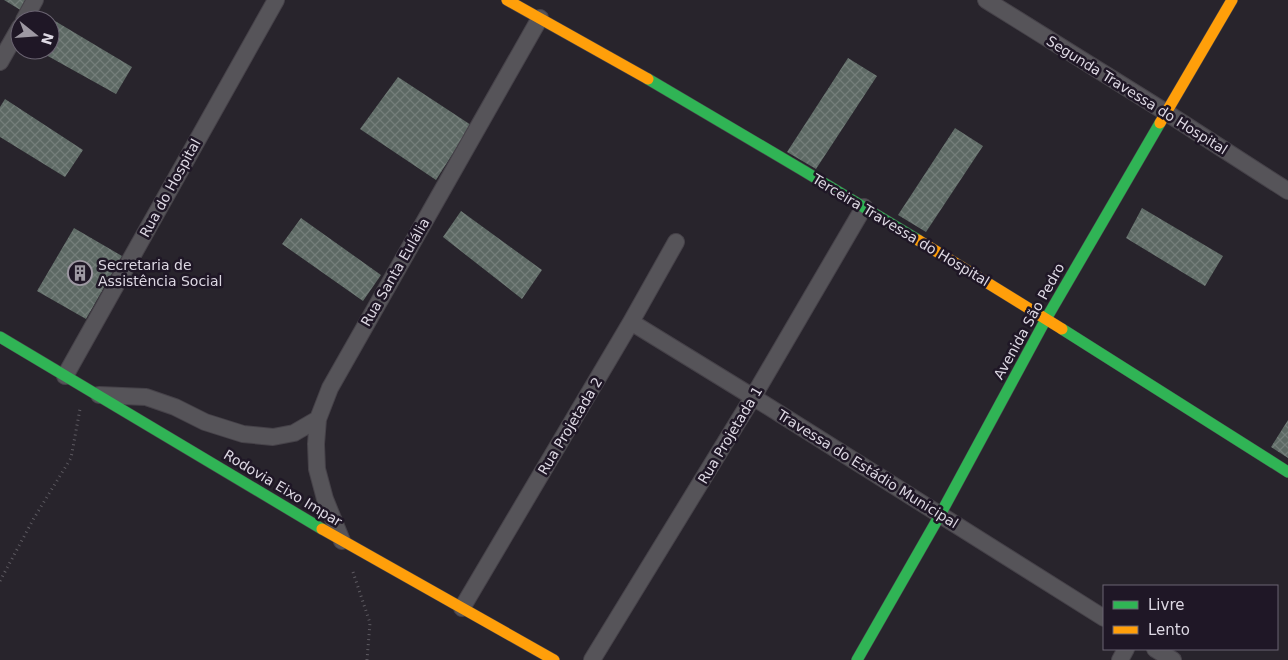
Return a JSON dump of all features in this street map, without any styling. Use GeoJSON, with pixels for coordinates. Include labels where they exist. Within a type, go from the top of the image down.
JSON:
{"type":"FeatureCollection","features":[{"type":"Feature","properties":{"kind":"street","name":"Rua do Hospital"},"geometry":{"type":"LineString","coordinates":[[64,376],[276,0]]}},
{"type":"Feature","properties":{"kind":"street","name":"Terceira Travessa do Hospital"},"geometry":{"type":"LineString","coordinates":[[507,0],[657,84],[864,207],[1288,472]]}},
{"type":"Feature","properties":{"kind":"street","name":"Segunda Travessa do Hospital"},"geometry":{"type":"LineString","coordinates":[[986,0],[1288,191]]}},
{"type":"Feature","properties":{"kind":"street","name":"Avenida São Pedro"},"geometry":{"type":"LineString","coordinates":[[858,660],[940,515],[1046,319],[1232,0]]}},
{"type":"Feature","properties":{"kind":"street","name":"Rua Santa Eulália"},"geometry":{"type":"LineString","coordinates":[[342,541],[325,499],[317,469],[318,419],[330,388],[540,18]]}},
{"type":"Feature","properties":{"kind":"street"},"geometry":{"type":"LineString","coordinates":[[0,62],[10,44]]}},
{"type":"Feature","properties":{"kind":"street","name":"Rua Projetada 1"},"geometry":{"type":"LineString","coordinates":[[592,660],[753,397],[864,207]]}},
{"type":"Feature","properties":{"kind":"street","name":"Rua Projetada 2"},"geometry":{"type":"LineString","coordinates":[[462,608],[631,322],[676,242]]}},
{"type":"Feature","properties":{"kind":"street","name":"Travessa do Estádio Municipal"},"geometry":{"type":"LineString","coordinates":[[631,322],[1103,617]]}},
{"type":"Feature","properties":{"kind":"street","name":"Rodovia Eixo Impar"},"geometry":{"type":"LineString","coordinates":[[0,337],[342,541],[554,660]]}},
{"type":"Feature","properties":{"kind":"street"},"geometry":{"type":"LineString","coordinates":[[91,391],[146,397],[175,407],[205,422],[244,434],[273,437],[294,433],[318,419]]}},
{"type":"Feature","properties":{"kind":"street"},"geometry":{"type":"LineString","coordinates":[[1156,650],[1173,660]]}},
{"type":"Feature","properties":{"kind":"path"},"geometry":{"type":"LineString","coordinates":[[0,581],[34,518],[71,458],[91,391]]}},
{"type":"Feature","properties":{"kind":"path"},"geometry":{"type":"LineString","coordinates":[[342,541],[370,623],[367,660]]}},
{"type":"Feature","properties":{"kind":"building"},"geometry":{"type":"Polygon","coordinates":[[[4,0],[29,0],[23,10],[4,0]]]}},
{"type":"Feature","properties":{"kind":"building"},"geometry":{"type":"Polygon","coordinates":[[[60,24],[132,67],[116,94],[55,60],[60,60],[60,24]]]}},
{"type":"Feature","properties":{"kind":"building"},"geometry":{"type":"Polygon","coordinates":[[[848,58],[877,76],[816,169],[787,152],[848,58]]]}},
{"type":"Feature","properties":{"kind":"building"},"geometry":{"type":"Polygon","coordinates":[[[398,77],[471,125],[436,180],[360,129],[398,77]]]}},
{"type":"Feature","properties":{"kind":"building"},"geometry":{"type":"Polygon","coordinates":[[[5,99],[83,150],[65,177],[0,137],[0,107],[5,99]]]}},
{"type":"Feature","properties":{"kind":"building"},"geometry":{"type":"Polygon","coordinates":[[[955,128],[983,146],[926,232],[898,215],[955,128]]]}},
{"type":"Feature","properties":{"kind":"building"},"geometry":{"type":"Polygon","coordinates":[[[1142,208],[1223,256],[1205,286],[1126,238],[1142,208]]]}},
{"type":"Feature","properties":{"kind":"building"},"geometry":{"type":"Polygon","coordinates":[[[461,211],[542,270],[522,299],[443,237],[461,211]]]}},
{"type":"Feature","properties":{"kind":"building"},"geometry":{"type":"Polygon","coordinates":[[[301,218],[381,275],[363,301],[282,244],[301,218]]]}},
{"type":"Feature","properties":{"kind":"building","name":"Secretaria de Assistência Social"},"geometry":{"type":"Polygon","coordinates":[[[74,228],[122,256],[86,319],[37,291],[74,228]]]}},
{"type":"Feature","properties":{"kind":"building"},"geometry":{"type":"Polygon","coordinates":[[[1288,420],[1288,458],[1271,447],[1288,420]]]}},
{"type":"Feature","properties":{"kind":"traffic: fast"},"geometry":{"type":"LineString","coordinates":[[648,79],[918,240]]}},
{"type":"Feature","properties":{"kind":"traffic: fast"},"geometry":{"type":"LineString","coordinates":[[857,660],[940,515],[1046,319],[1160,123]]}},
{"type":"Feature","properties":{"kind":"traffic: fast"},"geometry":{"type":"LineString","coordinates":[[1062,329],[1288,472]]}},
{"type":"Feature","properties":{"kind":"traffic: fast"},"geometry":{"type":"LineString","coordinates":[[0,337],[322,529]]}},
{"type":"Feature","properties":{"kind":"traffic: slow"},"geometry":{"type":"LineString","coordinates":[[507,0],[648,79]]}},
{"type":"Feature","properties":{"kind":"traffic: slow"},"geometry":{"type":"LineString","coordinates":[[1160,123],[1232,0]]}},
{"type":"Feature","properties":{"kind":"traffic: slow"},"geometry":{"type":"LineString","coordinates":[[918,240],[1062,329]]}},
{"type":"Feature","properties":{"kind":"traffic: slow"},"geometry":{"type":"LineString","coordinates":[[322,529],[554,660]]}},
{"type":"Feature","properties":{"kind":"place","name":"Secretaria de Assistência Social"},"geometry":{"type":"Point","coordinates":[80,273]}}]}
